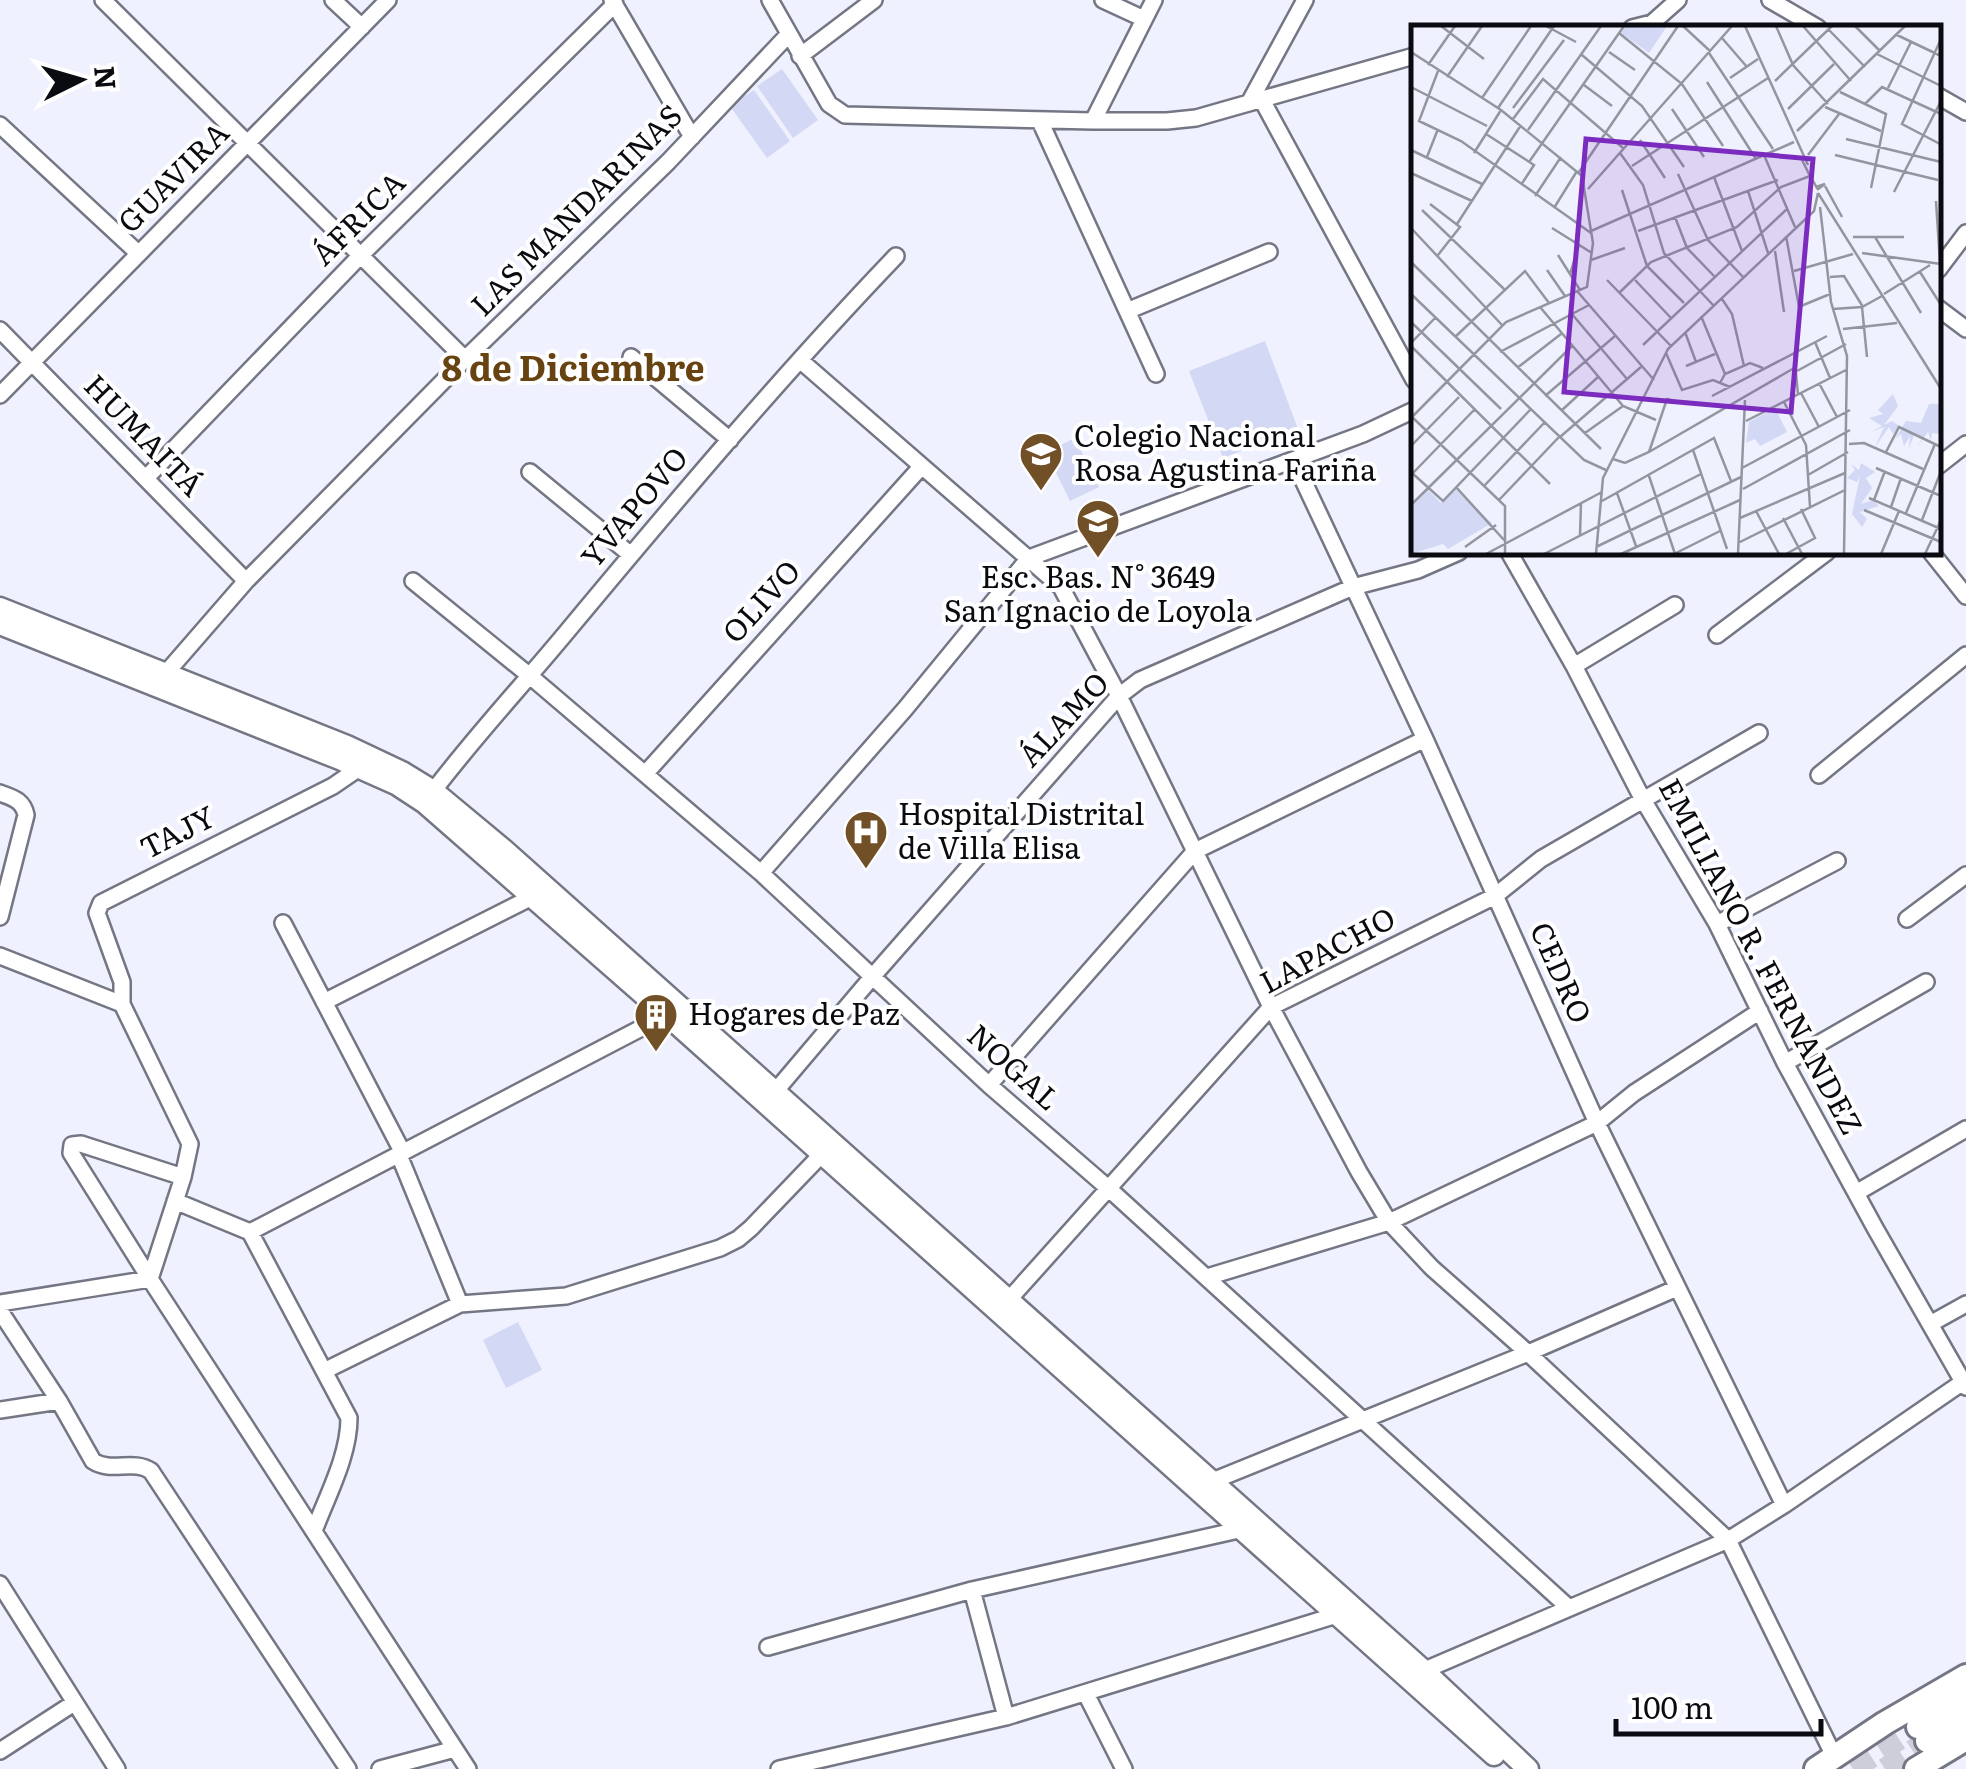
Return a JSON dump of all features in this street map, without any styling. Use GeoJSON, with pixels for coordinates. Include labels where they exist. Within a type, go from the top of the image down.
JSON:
{"type":"FeatureCollection","features":[{"type":"Feature","properties":{"kind":"highway"},"geometry":{"type":"LineString","coordinates":[[1825,1763],[1966,1676]]}},
{"type":"Feature","properties":{"kind":"highway"},"geometry":{"type":"LineString","coordinates":[[1966,1698],[1922,1734],[1966,1718]]}},
{"type":"Feature","properties":{"kind":"highway"},"geometry":{"type":"LineString","coordinates":[[1916,1769],[1966,1739]]}},
{"type":"Feature","properties":{"kind":"main road"},"geometry":{"type":"LineString","coordinates":[[0,608],[161,680],[366,763],[402,772],[1346,1612],[1510,1769]]}},
{"type":"Feature","properties":{"kind":"main road"},"geometry":{"type":"LineString","coordinates":[[0,624],[161,680]]}},
{"type":"Feature","properties":{"kind":"main road"},"geometry":{"type":"LineString","coordinates":[[770,1098],[822,1154],[1210,1482],[1236,1517]]}},
{"type":"Feature","properties":{"kind":"main road"},"geometry":{"type":"LineString","coordinates":[[1414,1674],[1528,1769]]}},
{"type":"Feature","properties":{"kind":"street"},"geometry":{"type":"LineString","coordinates":[[103,0],[464,359]]}},
{"type":"Feature","properties":{"kind":"street"},"geometry":{"type":"LineString","coordinates":[[333,0],[362,27]]}},
{"type":"Feature","properties":{"kind":"street","name":"GUAVIRA"},"geometry":{"type":"LineString","coordinates":[[0,395],[388,0]]}},
{"type":"Feature","properties":{"kind":"street"},"geometry":{"type":"LineString","coordinates":[[770,0],[829,104],[846,115],[1167,122],[1196,118],[1411,57]]}},
{"type":"Feature","properties":{"kind":"street"},"geometry":{"type":"LineString","coordinates":[[800,56],[874,0]]}},
{"type":"Feature","properties":{"kind":"street"},"geometry":{"type":"LineString","coordinates":[[1102,0],[1144,19]]}},
{"type":"Feature","properties":{"kind":"street"},"geometry":{"type":"LineString","coordinates":[[1093,122],[1154,0]]}},
{"type":"Feature","properties":{"kind":"street"},"geometry":{"type":"LineString","coordinates":[[1255,102],[1306,0]]}},
{"type":"Feature","properties":{"kind":"street"},"geometry":{"type":"LineString","coordinates":[[1644,25],[1652,23],[1678,0]]}},
{"type":"Feature","properties":{"kind":"street"},"geometry":{"type":"LineString","coordinates":[[1770,0],[1813,25]]}},
{"type":"Feature","properties":{"kind":"street"},"geometry":{"type":"LineString","coordinates":[[614,2],[692,137]]}},
{"type":"Feature","properties":{"kind":"street","name":"ÁFRICA"},"geometry":{"type":"LineString","coordinates":[[146,478],[360,256],[614,2]]}},
{"type":"Feature","properties":{"kind":"street","name":"LAS MANDARINAS"},"geometry":{"type":"LineString","coordinates":[[161,680],[246,581],[464,359],[692,137],[788,35]]}},
{"type":"Feature","properties":{"kind":"street"},"geometry":{"type":"LineString","coordinates":[[1941,98],[1966,112]]}},
{"type":"Feature","properties":{"kind":"street"},"geometry":{"type":"LineString","coordinates":[[1255,102],[1411,375]]}},
{"type":"Feature","properties":{"kind":"street"},"geometry":{"type":"LineString","coordinates":[[1040,121],[1156,374]]}},
{"type":"Feature","properties":{"kind":"street"},"geometry":{"type":"LineString","coordinates":[[0,125],[138,253]]}},
{"type":"Feature","properties":{"kind":"street"},"geometry":{"type":"LineString","coordinates":[[1941,266],[1966,232]]}},
{"type":"Feature","properties":{"kind":"street"},"geometry":{"type":"LineString","coordinates":[[1127,311],[1269,252]]}},
{"type":"Feature","properties":{"kind":"street","name":"YVAPOVO"},"geometry":{"type":"LineString","coordinates":[[429,797],[730,440],[832,322],[896,256]]}},
{"type":"Feature","properties":{"kind":"street"},"geometry":{"type":"LineString","coordinates":[[1941,310],[1966,328]]}},
{"type":"Feature","properties":{"kind":"street","name":"HUMAITÁ"},"geometry":{"type":"LineString","coordinates":[[0,330],[246,581]]}},
{"type":"Feature","properties":{"kind":"street"},"geometry":{"type":"LineString","coordinates":[[631,357],[730,440]]}},
{"type":"Feature","properties":{"kind":"street"},"geometry":{"type":"LineString","coordinates":[[801,361],[1061,587],[1119,696],[1271,1007],[1390,1222],[1432,1268],[1728,1540],[1825,1763]]}},
{"type":"Feature","properties":{"kind":"street"},"geometry":{"type":"LineString","coordinates":[[761,873],[905,709],[1029,558],[1363,434],[1411,411]]}},
{"type":"Feature","properties":{"kind":"street"},"geometry":{"type":"LineString","coordinates":[[1941,464],[1966,444]]}},
{"type":"Feature","properties":{"kind":"street","name":"CEDRO"},"geometry":{"type":"LineString","coordinates":[[1294,460],[1425,738],[1598,1122],[1784,1505]]}},
{"type":"Feature","properties":{"kind":"street","name":"OLIVO"},"geometry":{"type":"LineString","coordinates":[[645,774],[921,467]]}},
{"type":"Feature","properties":{"kind":"street"},"geometry":{"type":"LineString","coordinates":[[530,472],[631,555]]}},
{"type":"Feature","properties":{"kind":"street","name":"ÁLAMO"},"geometry":{"type":"LineString","coordinates":[[770,1098],[1119,696],[1140,680],[1353,588],[1418,570],[1452,555]]}},
{"type":"Feature","properties":{"kind":"street","name":"EMILIANO R. FERNANDEZ"},"geometry":{"type":"LineString","coordinates":[[1510,555],[1574,666],[1642,798],[1717,924],[1785,1063],[1964,1385]]}},
{"type":"Feature","properties":{"kind":"street"},"geometry":{"type":"LineString","coordinates":[[1717,636],[1823,555]]}},
{"type":"Feature","properties":{"kind":"street"},"geometry":{"type":"LineString","coordinates":[[1934,555],[1966,596]]}},
{"type":"Feature","properties":{"kind":"street","name":"NOGAL"},"geometry":{"type":"LineString","coordinates":[[413,581],[761,873],[990,1086],[1108,1188],[1568,1607]]}},
{"type":"Feature","properties":{"kind":"street"},"geometry":{"type":"LineString","coordinates":[[1574,666],[1674,605]]}},
{"type":"Feature","properties":{"kind":"street"},"geometry":{"type":"LineString","coordinates":[[1819,775],[1966,655]]}},
{"type":"Feature","properties":{"kind":"street","name":"LAPACHO"},"geometry":{"type":"LineString","coordinates":[[1003,1306],[1271,1007],[1495,896],[1541,859],[1758,733]]}},
{"type":"Feature","properties":{"kind":"street"},"geometry":{"type":"LineString","coordinates":[[990,1086],[1195,851],[1425,738]]}},
{"type":"Feature","properties":{"kind":"street","name":"TAJY"},"geometry":{"type":"LineString","coordinates":[[122,1004],[122,982],[97,913],[101,902],[333,786],[366,763]]}},
{"type":"Feature","properties":{"kind":"street"},"geometry":{"type":"LineString","coordinates":[[0,793],[19,801],[26,815],[0,917]]}},
{"type":"Feature","properties":{"kind":"street"},"geometry":{"type":"LineString","coordinates":[[1717,924],[1837,861]]}},
{"type":"Feature","properties":{"kind":"street"},"geometry":{"type":"LineString","coordinates":[[1907,919],[1966,875]]}},
{"type":"Feature","properties":{"kind":"street"},"geometry":{"type":"LineString","coordinates":[[324,1002],[540,893]]}},
{"type":"Feature","properties":{"kind":"street"},"geometry":{"type":"LineString","coordinates":[[283,923],[401,1154],[460,1304]]}},
{"type":"Feature","properties":{"kind":"street"},"geometry":{"type":"LineString","coordinates":[[0,956],[122,1004],[190,1144],[150,1279]]}},
{"type":"Feature","properties":{"kind":"street"},"geometry":{"type":"LineString","coordinates":[[1785,1063],[1926,982]]}},
{"type":"Feature","properties":{"kind":"street"},"geometry":{"type":"LineString","coordinates":[[250,1232],[673,1011]]}},
{"type":"Feature","properties":{"kind":"street"},"geometry":{"type":"LineString","coordinates":[[1206,1277],[1390,1222],[1598,1122],[1760,1011]]}},
{"type":"Feature","properties":{"kind":"street"},"geometry":{"type":"LineString","coordinates":[[1856,1194],[1966,1129]]}},
{"type":"Feature","properties":{"kind":"street"},"geometry":{"type":"LineString","coordinates":[[183,1178],[82,1144],[71,1148],[150,1279],[468,1769]]}},
{"type":"Feature","properties":{"kind":"street"},"geometry":{"type":"LineString","coordinates":[[324,1371],[460,1304],[566,1296],[720,1248],[751,1228],[822,1154]]}},
{"type":"Feature","properties":{"kind":"street"},"geometry":{"type":"LineString","coordinates":[[176,1201],[250,1232],[349,1418],[349,1432],[314,1531]]}},
{"type":"Feature","properties":{"kind":"street"},"geometry":{"type":"LineString","coordinates":[[0,1303],[150,1279]]}},
{"type":"Feature","properties":{"kind":"street"},"geometry":{"type":"LineString","coordinates":[[1210,1482],[1677,1288]]}},
{"type":"Feature","properties":{"kind":"street"},"geometry":{"type":"LineString","coordinates":[[1930,1324],[1966,1304]]}},
{"type":"Feature","properties":{"kind":"street"},"geometry":{"type":"LineString","coordinates":[[0,1310],[94,1460],[99,1465],[140,1465],[152,1471],[348,1769]]}},
{"type":"Feature","properties":{"kind":"street"},"geometry":{"type":"LineString","coordinates":[[1414,1674],[1728,1540],[1964,1385]]}},
{"type":"Feature","properties":{"kind":"street"},"geometry":{"type":"LineString","coordinates":[[0,1410],[59,1401]]}},
{"type":"Feature","properties":{"kind":"street"},"geometry":{"type":"LineString","coordinates":[[768,1647],[1236,1517]]}},
{"type":"Feature","properties":{"kind":"street"},"geometry":{"type":"LineString","coordinates":[[0,1584],[117,1769]]}},
{"type":"Feature","properties":{"kind":"street"},"geometry":{"type":"LineString","coordinates":[[972,1590],[1006,1717]]}},
{"type":"Feature","properties":{"kind":"street"},"geometry":{"type":"LineString","coordinates":[[779,1769],[819,1764],[1006,1717],[1346,1612]]}},
{"type":"Feature","properties":{"kind":"street"},"geometry":{"type":"LineString","coordinates":[[1086,1694],[1124,1769]]}},
{"type":"Feature","properties":{"kind":"street"},"geometry":{"type":"LineString","coordinates":[[0,1751],[74,1702]]}},
{"type":"Feature","properties":{"kind":"street"},"geometry":{"type":"LineString","coordinates":[[380,1769],[455,1749]]}},
{"type":"Feature","properties":{"kind":"shaded area"},"geometry":{"type":"Polygon","coordinates":[[[782,69],[818,120],[793,138],[757,86],[782,69]]]}},
{"type":"Feature","properties":{"kind":"shaded area"},"geometry":{"type":"Polygon","coordinates":[[[754,90],[790,141],[767,158],[730,106],[754,90]]]}},
{"type":"Feature","properties":{"kind":"shaded area"},"geometry":{"type":"Polygon","coordinates":[[[1265,341],[1298,429],[1223,458],[1189,371],[1265,341]]]}},
{"type":"Feature","properties":{"kind":"shaded area"},"geometry":{"type":"Polygon","coordinates":[[[1075,438],[1099,487],[1070,501],[1046,452],[1075,438]]]}},
{"type":"Feature","properties":{"kind":"shaded area"},"geometry":{"type":"Polygon","coordinates":[[[518,1322],[542,1370],[506,1388],[483,1340],[518,1322]]]}},
{"type":"Feature","properties":{"kind":"tunnel"},"geometry":{"type":"LineString","coordinates":[[1853,1769],[1918,1727]]}},
{"type":"Feature","properties":{"kind":"tunnel"},"geometry":{"type":"LineString","coordinates":[[1885,1769],[1927,1741]]}},
{"type":"Feature","properties":{"kind":"place","name":"Colegio Nacional Rosa Agustina Fariña"},"geometry":{"type":"Point","coordinates":[1041,492]}},
{"type":"Feature","properties":{"kind":"place","name":"Esc. Bas. N° 3649 San Ignacio de Loyola"},"geometry":{"type":"Point","coordinates":[1098,559]}},
{"type":"Feature","properties":{"kind":"place","name":"Hospital Distrital de Villa Elisa"},"geometry":{"type":"Point","coordinates":[866,870]}},
{"type":"Feature","properties":{"kind":"place","name":"Hogares de Paz"},"geometry":{"type":"Point","coordinates":[656,1053]}},
{"type":"Feature","properties":{"kind":"district","name":"8 de Diciembre"},"geometry":{"type":"Point","coordinates":[573,369]}}]}
